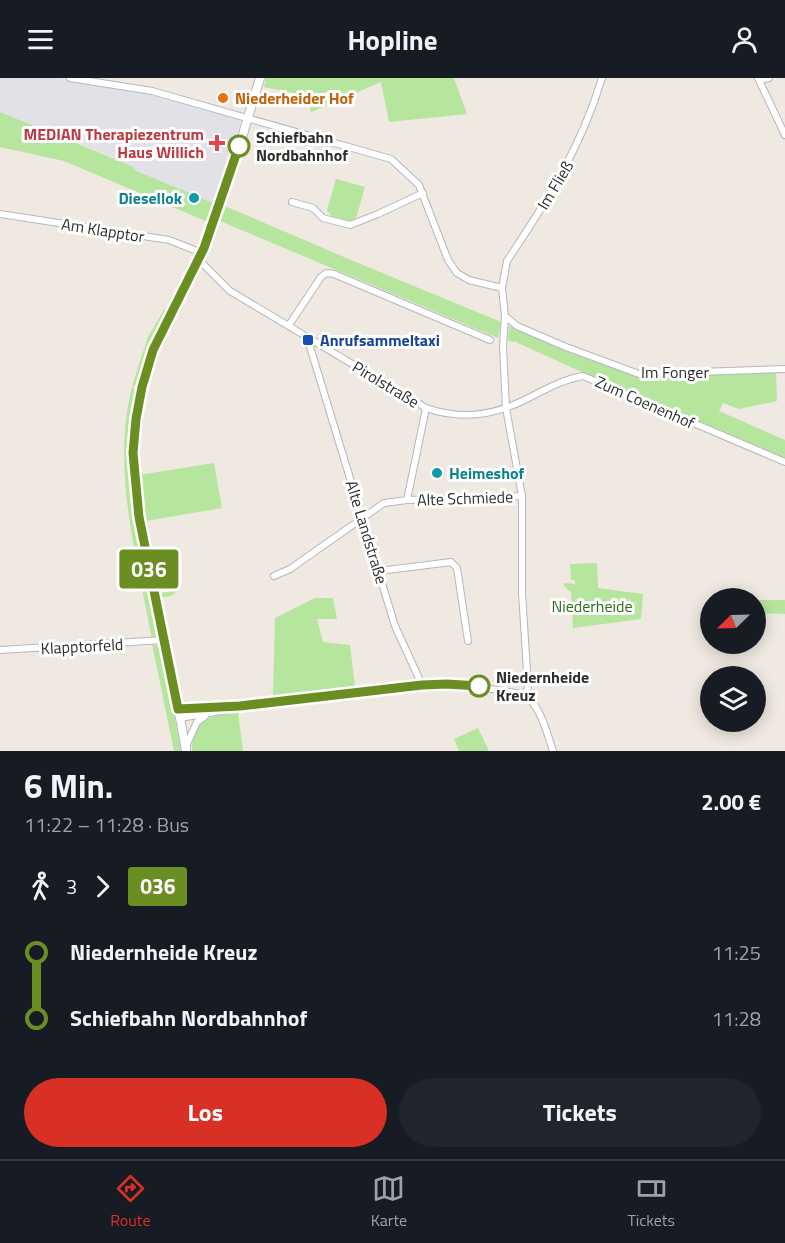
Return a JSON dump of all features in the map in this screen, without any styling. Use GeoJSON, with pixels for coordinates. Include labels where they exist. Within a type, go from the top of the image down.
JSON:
{"type":"FeatureCollection","features":[{"type":"Feature","properties":{"kind":"street"},"geometry":{"type":"LineString","coordinates":[[70,78],[146,90],[391,159],[419,185],[448,260],[457,273],[469,280],[502,288],[505,316],[502,346],[506,408],[522,496],[522,593],[528,687],[525,695]]}},
{"type":"Feature","properties":{"kind":"street"},"geometry":{"type":"LineString","coordinates":[[186,751],[139,517],[133,453],[136,419],[142,387],[153,350],[200,257],[223,196],[260,78]]}},
{"type":"Feature","properties":{"kind":"street","name":"Im Fließ"},"geometry":{"type":"LineString","coordinates":[[502,288],[507,261],[551,193],[574,152],[586,126],[602,78]]}},
{"type":"Feature","properties":{"kind":"street"},"geometry":{"type":"LineString","coordinates":[[769,78],[759,79],[785,135]]}},
{"type":"Feature","properties":{"kind":"street"},"geometry":{"type":"LineString","coordinates":[[292,202],[313,208],[323,218],[350,225],[423,193]]}},
{"type":"Feature","properties":{"kind":"street","name":"Am Klapptor"},"geometry":{"type":"LineString","coordinates":[[0,214],[169,240],[197,251],[200,257]]}},
{"type":"Feature","properties":{"kind":"street"},"geometry":{"type":"LineString","coordinates":[[204,265],[230,291],[308,338]]}},
{"type":"Feature","properties":{"kind":"street"},"geometry":{"type":"LineString","coordinates":[[289,325],[326,273],[334,274],[490,340]]}},
{"type":"Feature","properties":{"kind":"street","name":"Im Fonger"},"geometry":{"type":"LineString","coordinates":[[505,316],[517,326],[639,374],[785,369]]}},
{"type":"Feature","properties":{"kind":"street","name":"Pirolstraße"},"geometry":{"type":"LineString","coordinates":[[308,338],[426,408],[459,416],[478,415],[506,408]]}},
{"type":"Feature","properties":{"kind":"street","name":"Alte Landstraße"},"geometry":{"type":"LineString","coordinates":[[308,338],[395,626],[422,685]]}},
{"type":"Feature","properties":{"kind":"street","name":"Zum Coenenhof"},"geometry":{"type":"LineString","coordinates":[[506,408],[569,378],[583,376],[785,462]]}},
{"type":"Feature","properties":{"kind":"street","name":"Alte Schmiede"},"geometry":{"type":"LineString","coordinates":[[407,500],[426,408]]}},
{"type":"Feature","properties":{"kind":"street","name":"Alte Schmiede"},"geometry":{"type":"LineString","coordinates":[[274,576],[290,569],[384,503],[407,500],[522,496]]}},
{"type":"Feature","properties":{"kind":"street"},"geometry":{"type":"LineString","coordinates":[[379,571],[451,562],[457,568],[468,641]]}},
{"type":"Feature","properties":{"kind":"street","name":"Klapptorfeld"},"geometry":{"type":"LineString","coordinates":[[0,650],[164,640]]}},
{"type":"Feature","properties":{"kind":"street"},"geometry":{"type":"LineString","coordinates":[[179,713],[422,685],[467,685],[525,695],[539,713],[554,751]]}},
{"type":"Feature","properties":{"kind":"street"},"geometry":{"type":"LineString","coordinates":[[179,713],[208,714],[240,706]]}},
{"type":"Feature","properties":{"kind":"street"},"geometry":{"type":"LineString","coordinates":[[186,751],[196,722],[208,714]]}},
{"type":"Feature","properties":{"kind":"shaded area"},"geometry":{"type":"Polygon","coordinates":[[[0,78],[57,78],[141,90],[241,118],[215,202],[211,203],[133,170],[134,168],[114,158],[0,112],[0,78]]]}},
{"type":"Feature","properties":{"kind":"green space"},"geometry":{"type":"Polygon","coordinates":[[[266,78],[454,78],[467,114],[389,122],[381,82],[311,112],[307,96],[264,87],[266,78]]]}},
{"type":"Feature","properties":{"kind":"green space"},"geometry":{"type":"Polygon","coordinates":[[[0,112],[215,202],[208,222],[64,161],[0,147],[0,112]]]}},
{"type":"Feature","properties":{"kind":"green space"},"geometry":{"type":"Polygon","coordinates":[[[336,179],[365,187],[356,218],[349,222],[332,217],[327,210],[336,179]]]}},
{"type":"Feature","properties":{"kind":"green space"},"geometry":{"type":"Polygon","coordinates":[[[225,206],[501,322],[498,338],[220,221],[225,206]]]}},
{"type":"Feature","properties":{"kind":"green space"},"geometry":{"type":"Polygon","coordinates":[[[165,308],[168,309],[153,340],[138,386],[132,386],[148,337],[165,308]]]}},
{"type":"Feature","properties":{"kind":"green space"},"geometry":{"type":"Polygon","coordinates":[[[509,326],[640,377],[776,372],[777,401],[739,409],[723,403],[719,411],[785,440],[785,459],[623,391],[516,342],[508,341],[509,326]]]}},
{"type":"Feature","properties":{"kind":"green space"},"geometry":{"type":"Polygon","coordinates":[[[169,327],[145,399],[140,435],[139,475],[214,463],[222,508],[146,521],[159,593],[146,533],[139,476],[138,447],[145,390],[153,360],[169,327]]]}},
{"type":"Feature","properties":{"kind":"green space"},"geometry":{"type":"Polygon","coordinates":[[[132,387],[137,390],[130,439],[131,489],[137,532],[158,636],[152,639],[128,513],[125,482],[126,418],[132,387]]]}},
{"type":"Feature","properties":{"kind":"green space","name":"Niederheide"},"geometry":{"type":"Polygon","coordinates":[[[597,563],[598,588],[643,594],[641,619],[573,628],[571,592],[564,586],[564,583],[575,584],[575,580],[571,580],[570,564],[597,563]]]}},
{"type":"Feature","properties":{"kind":"green space"},"geometry":{"type":"Polygon","coordinates":[[[178,590],[171,596],[163,597],[159,593],[178,590]]]}},
{"type":"Feature","properties":{"kind":"green space"},"geometry":{"type":"Polygon","coordinates":[[[315,598],[333,598],[337,619],[317,619],[323,642],[350,645],[355,687],[273,697],[275,618],[315,598]]]}},
{"type":"Feature","properties":{"kind":"green space"},"geometry":{"type":"Polygon","coordinates":[[[766,600],[785,600],[785,614],[766,613],[766,600]]]}},
{"type":"Feature","properties":{"kind":"green space"},"geometry":{"type":"Polygon","coordinates":[[[152,644],[161,647],[181,751],[174,751],[152,644]]]}},
{"type":"Feature","properties":{"kind":"green space"},"geometry":{"type":"Polygon","coordinates":[[[238,712],[243,751],[192,751],[196,731],[204,720],[238,712]]]}},
{"type":"Feature","properties":{"kind":"green space"},"geometry":{"type":"Polygon","coordinates":[[[478,728],[489,751],[459,751],[454,739],[478,728]]]}},
{"type":"Feature","properties":{"kind":"bus line","name":"036"},"geometry":{"type":"LineString","coordinates":[[239,146],[204,248],[153,350],[142,387],[136,419],[133,453],[139,517],[178,709],[240,706],[422,685],[479,686]]}},
{"type":"Feature","properties":{"kind":"place","name":"Niederheider Hof"},"geometry":{"type":"Point","coordinates":[223,98]}},
{"type":"Feature","properties":{"kind":"place","name":"MEDIAN Therapiezentrum Haus Willich"},"geometry":{"type":"Point","coordinates":[217,143]}},
{"type":"Feature","properties":{"kind":"place","name":"Schiefbahn Nordbahnhof"},"geometry":{"type":"Point","coordinates":[239,146]}},
{"type":"Feature","properties":{"kind":"place","name":"Diesellok"},"geometry":{"type":"Point","coordinates":[194,198]}},
{"type":"Feature","properties":{"kind":"place","name":"Anrufsammeltaxi"},"geometry":{"type":"Point","coordinates":[308,340]}},
{"type":"Feature","properties":{"kind":"place","name":"Heimeshof"},"geometry":{"type":"Point","coordinates":[437,473]}},
{"type":"Feature","properties":{"kind":"place","name":"Niedernheide Kreuz"},"geometry":{"type":"Point","coordinates":[479,686]}}]}
